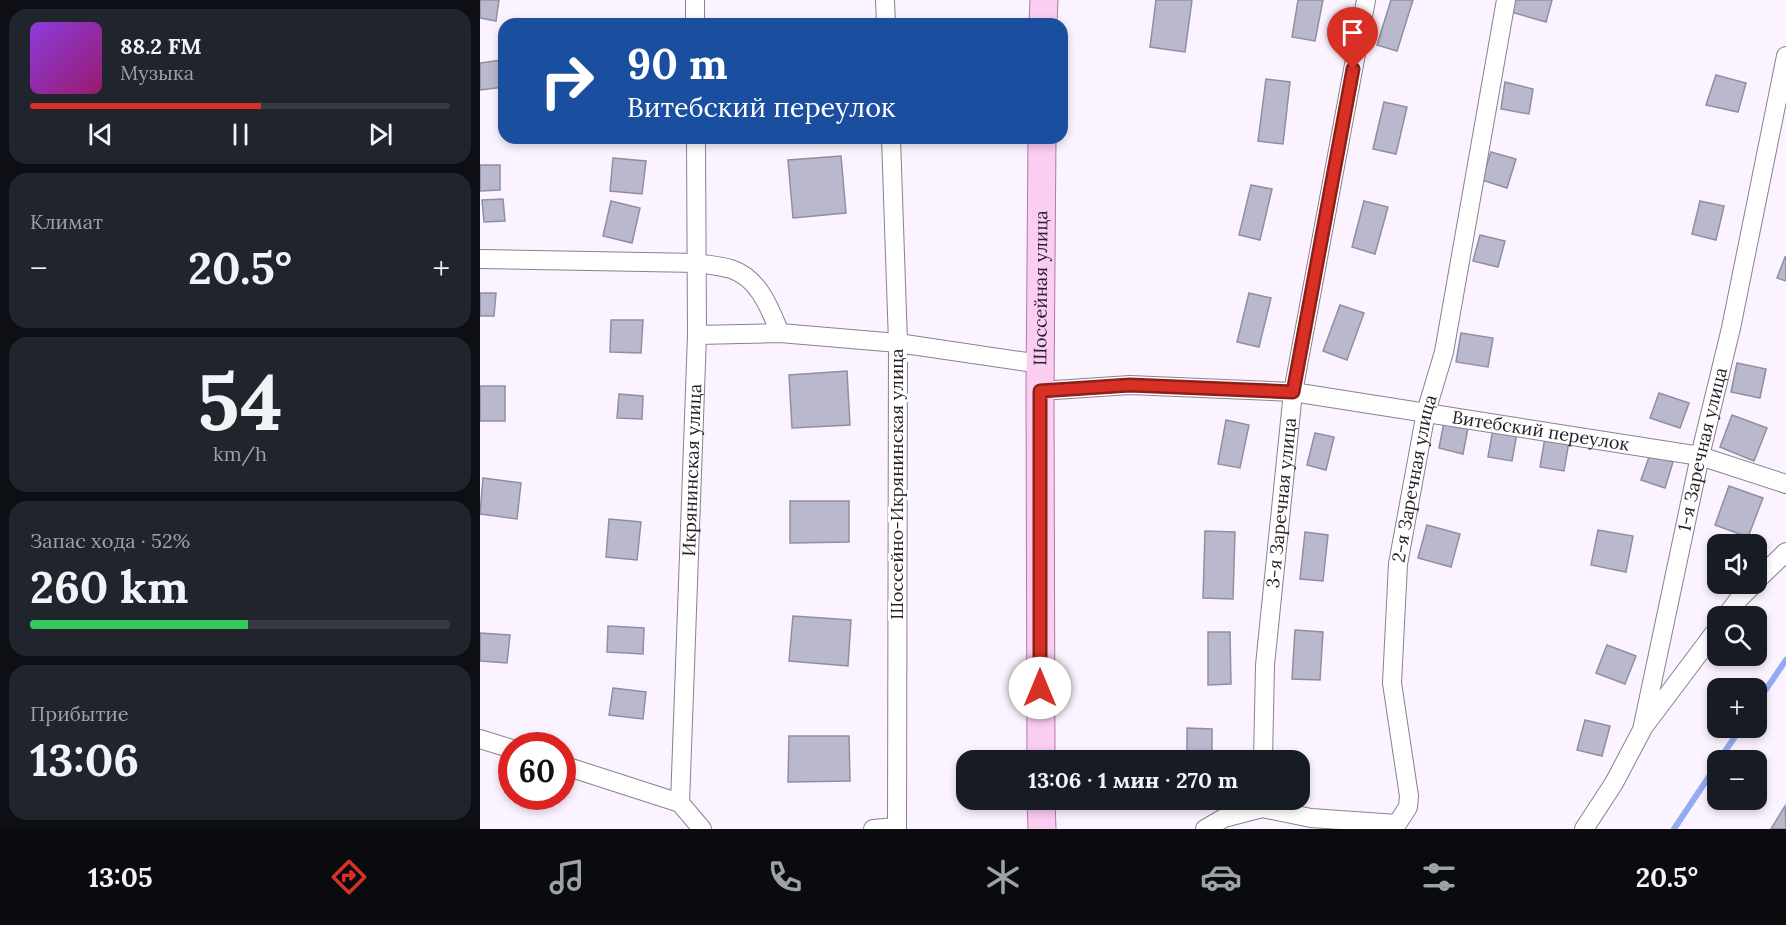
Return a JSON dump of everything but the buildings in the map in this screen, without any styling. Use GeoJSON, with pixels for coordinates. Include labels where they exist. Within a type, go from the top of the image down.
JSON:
{"type":"FeatureCollection","features":[{"type":"Feature","properties":{"kind":"main road"},"geometry":{"type":"LineString","coordinates":[[1043,18],[1044,0]]}},
{"type":"Feature","properties":{"kind":"main road","name":"Шоссейная улица"},"geometry":{"type":"LineString","coordinates":[[1041,750],[1042,144]]}},
{"type":"Feature","properties":{"kind":"main road"},"geometry":{"type":"LineString","coordinates":[[1041,810],[1042,829]]}},
{"type":"Feature","properties":{"kind":"street"},"geometry":{"type":"LineString","coordinates":[[695,0],[695,18]]}},
{"type":"Feature","properties":{"kind":"street"},"geometry":{"type":"LineString","coordinates":[[885,0],[886,18]]}},
{"type":"Feature","properties":{"kind":"street","name":"3-я Заречная улица"},"geometry":{"type":"LineString","coordinates":[[1263,750],[1265,665],[1293,392],[1366,0]]}},
{"type":"Feature","properties":{"kind":"street","name":"2-я Заречная улица"},"geometry":{"type":"LineString","coordinates":[[1283,810],[1311,818],[1400,826],[1408,807],[1409,796],[1392,684],[1398,564],[1426,412],[1444,352],[1506,0]]}},
{"type":"Feature","properties":{"kind":"street","name":"1-я Заречная улица"},"geometry":{"type":"LineString","coordinates":[[1584,829],[1614,783],[1642,730],[1700,456],[1731,328],[1786,56]]}},
{"type":"Feature","properties":{"kind":"street","name":"Икрянинская улица"},"geometry":{"type":"LineString","coordinates":[[680,803],[697,335],[696,144]]}},
{"type":"Feature","properties":{"kind":"street","name":"Шоссейно-Икрянинская улица"},"geometry":{"type":"LineString","coordinates":[[891,144],[898,343],[896,828]]}},
{"type":"Feature","properties":{"kind":"street"},"geometry":{"type":"LineString","coordinates":[[480,258],[698,263],[733,269],[747,278],[759,291],[780,333]]}},
{"type":"Feature","properties":{"kind":"street"},"geometry":{"type":"LineString","coordinates":[[697,335],[780,333],[898,343],[1040,364]]}},
{"type":"Feature","properties":{"kind":"street","name":"Витебский переулок"},"geometry":{"type":"LineString","coordinates":[[1040,391],[1130,385],[1293,392],[1700,456],[1786,484]]}},
{"type":"Feature","properties":{"kind":"street"},"geometry":{"type":"LineString","coordinates":[[1767,570],[1786,552]]}},
{"type":"Feature","properties":{"kind":"street"},"geometry":{"type":"LineString","coordinates":[[1734,606],[1744,594]]}},
{"type":"Feature","properties":{"kind":"street"},"geometry":{"type":"LineString","coordinates":[[1642,730],[1707,643]]}},
{"type":"Feature","properties":{"kind":"street"},"geometry":{"type":"LineString","coordinates":[[480,739],[498,745]]}},
{"type":"Feature","properties":{"kind":"street"},"geometry":{"type":"LineString","coordinates":[[576,770],[680,803],[702,829]]}},
{"type":"Feature","properties":{"kind":"street"},"geometry":{"type":"LineString","coordinates":[[1205,829],[1224,818],[1246,810]]}},
{"type":"Feature","properties":{"kind":"street"},"geometry":{"type":"LineString","coordinates":[[873,829],[896,828]]}},
{"type":"Feature","properties":{"kind":"waterway"},"geometry":{"type":"LineString","coordinates":[[1767,688],[1786,660]]}},
{"type":"Feature","properties":{"kind":"waterway"},"geometry":{"type":"LineString","coordinates":[[1726,750],[1734,738]]}},
{"type":"Feature","properties":{"kind":"waterway"},"geometry":{"type":"LineString","coordinates":[[1674,829],[1707,780]]}},
{"type":"Feature","properties":{"kind":"route"},"geometry":{"type":"LineString","coordinates":[[1040,688],[1040,391],[1130,385],[1293,392],[1353,69]]}}]}
